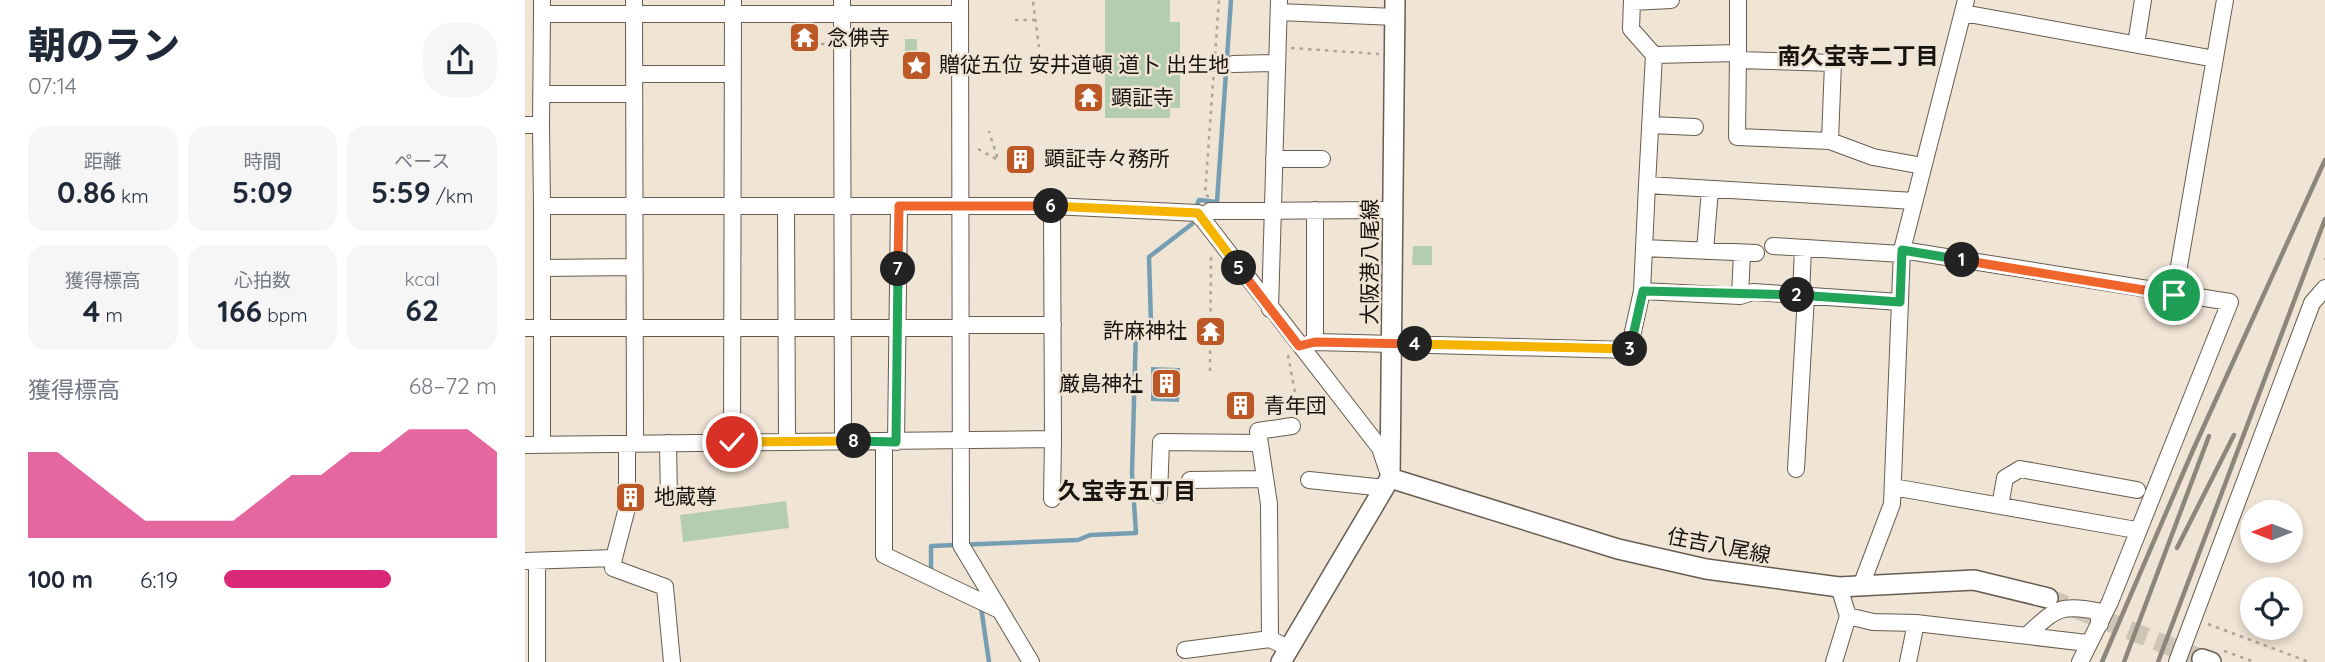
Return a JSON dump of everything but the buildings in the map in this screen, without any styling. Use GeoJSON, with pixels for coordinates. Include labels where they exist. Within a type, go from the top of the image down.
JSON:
{"type":"FeatureCollection","features":[{"type":"Feature","properties":{"kind":"main road","name":"大阪港八尾線"},"geometry":{"type":"LineString","coordinates":[[1285,655],[1388,483],[1393,344],[1395,8]]}},
{"type":"Feature","properties":{"kind":"main road","name":"住吉八尾線"},"geometry":{"type":"LineString","coordinates":[[1388,483],[1618,549],[1706,569],[1839,587],[1974,580],[2048,598]]}},
{"type":"Feature","properties":{"kind":"street"},"geometry":{"type":"LineString","coordinates":[[1307,344],[1629,350],[1643,291],[1654,55],[1631,29],[1632,1],[1671,0]]}},
{"type":"Feature","properties":{"kind":"street"},"geometry":{"type":"LineString","coordinates":[[1738,0],[1737,137],[1830,141],[1873,157],[1923,166]]}},
{"type":"Feature","properties":{"kind":"street"},"geometry":{"type":"LineString","coordinates":[[2136,44],[2143,0]]}},
{"type":"Feature","properties":{"kind":"street"},"geometry":{"type":"LineString","coordinates":[[2174,295],[2225,0]]}},
{"type":"Feature","properties":{"kind":"street"},"geometry":{"type":"LineString","coordinates":[[1270,309],[1279,6],[1395,8]]}},
{"type":"Feature","properties":{"kind":"street"},"geometry":{"type":"LineString","coordinates":[[542,445],[533,328],[542,268],[542,206],[533,125],[541,94],[542,7],[960,7],[961,545],[1031,662]]}},
{"type":"Feature","properties":{"kind":"street"},"geometry":{"type":"LineString","coordinates":[[633,7],[634,328],[631,444],[627,508],[613,568],[665,587],[672,662]]}},
{"type":"Feature","properties":{"kind":"street"},"geometry":{"type":"LineString","coordinates":[[732,442],[733,7]]}},
{"type":"Feature","properties":{"kind":"street"},"geometry":{"type":"LineString","coordinates":[[842,7],[843,441]]}},
{"type":"Feature","properties":{"kind":"street"},"geometry":{"type":"LineString","coordinates":[[1861,586],[1892,504],[1902,252],[1965,7],[2215,59]]}},
{"type":"Feature","properties":{"kind":"street"},"geometry":{"type":"LineString","coordinates":[[1233,64],[1277,55]]}},
{"type":"Feature","properties":{"kind":"street"},"geometry":{"type":"LineString","coordinates":[[1654,55],[1738,56],[1833,63],[1830,141]]}},
{"type":"Feature","properties":{"kind":"street"},"geometry":{"type":"LineString","coordinates":[[634,74],[733,74]]}},
{"type":"Feature","properties":{"kind":"street"},"geometry":{"type":"LineString","coordinates":[[541,94],[634,94]]}},
{"type":"Feature","properties":{"kind":"street"},"geometry":{"type":"LineString","coordinates":[[1650,125],[1695,127]]}},
{"type":"Feature","properties":{"kind":"street"},"geometry":{"type":"LineString","coordinates":[[1274,159],[1322,159]]}},
{"type":"Feature","properties":{"kind":"street"},"geometry":{"type":"LineString","coordinates":[[1647,185],[1914,201]]}},
{"type":"Feature","properties":{"kind":"street"},"geometry":{"type":"LineString","coordinates":[[1705,251],[1710,189]]}},
{"type":"Feature","properties":{"kind":"street"},"geometry":{"type":"LineString","coordinates":[[542,206],[959,205],[1145,208],[1198,213],[1287,330],[1307,344],[1380,447],[1388,483],[1309,480]]}},
{"type":"Feature","properties":{"kind":"street"},"geometry":{"type":"LineString","coordinates":[[786,206],[787,441]]}},
{"type":"Feature","properties":{"kind":"street"},"geometry":{"type":"LineString","coordinates":[[899,206],[897,328],[884,555],[998,609]]}},
{"type":"Feature","properties":{"kind":"street"},"geometry":{"type":"LineString","coordinates":[[1052,206],[1052,499]]}},
{"type":"Feature","properties":{"kind":"street"},"geometry":{"type":"LineString","coordinates":[[1206,225],[1210,211],[1386,210]]}},
{"type":"Feature","properties":{"kind":"street"},"geometry":{"type":"LineString","coordinates":[[1307,344],[1315,211]]}},
{"type":"Feature","properties":{"kind":"street"},"geometry":{"type":"LineString","coordinates":[[1773,246],[1902,252],[2230,302],[2100,624],[2087,643],[2080,662]]}},
{"type":"Feature","properties":{"kind":"street"},"geometry":{"type":"LineString","coordinates":[[1644,248],[1749,253],[1740,296]]}},
{"type":"Feature","properties":{"kind":"street"},"geometry":{"type":"LineString","coordinates":[[1796,469],[1803,248]]}},
{"type":"Feature","properties":{"kind":"street"},"geometry":{"type":"LineString","coordinates":[[542,268],[634,267]]}},
{"type":"Feature","properties":{"kind":"street"},"geometry":{"type":"LineString","coordinates":[[2177,662],[2312,303],[2325,288]]}},
{"type":"Feature","properties":{"kind":"street"},"geometry":{"type":"LineString","coordinates":[[1643,291],[1740,296],[1768,293],[1900,302]]}},
{"type":"Feature","properties":{"kind":"street"},"geometry":{"type":"LineString","coordinates":[[533,328],[1053,325]]}},
{"type":"Feature","properties":{"kind":"street"},"geometry":{"type":"LineString","coordinates":[[1285,655],[1270,639],[1269,504],[1258,431],[1292,426]]}},
{"type":"Feature","properties":{"kind":"street"},"geometry":{"type":"LineString","coordinates":[[525,445],[1053,439]]}},
{"type":"Feature","properties":{"kind":"street"},"geometry":{"type":"LineString","coordinates":[[1159,495],[1161,442],[1258,443]]}},
{"type":"Feature","properties":{"kind":"street"},"geometry":{"type":"LineString","coordinates":[[668,443],[669,499]]}},
{"type":"Feature","properties":{"kind":"street"},"geometry":{"type":"LineString","coordinates":[[2000,506],[2005,478],[2020,469],[2137,490]]}},
{"type":"Feature","properties":{"kind":"street"},"geometry":{"type":"LineString","coordinates":[[1190,480],[1264,479]]}},
{"type":"Feature","properties":{"kind":"street"},"geometry":{"type":"LineString","coordinates":[[1892,487],[2136,530]]}},
{"type":"Feature","properties":{"kind":"street"},"geometry":{"type":"LineString","coordinates":[[537,662],[531,561],[614,558]]}},
{"type":"Feature","properties":{"kind":"street"},"geometry":{"type":"LineString","coordinates":[[1834,662],[1848,615],[1839,587]]}},
{"type":"Feature","properties":{"kind":"street"},"geometry":{"type":"LineString","coordinates":[[2025,636],[2057,609],[2074,606],[2097,611],[2100,624]]}},
{"type":"Feature","properties":{"kind":"street"},"geometry":{"type":"LineString","coordinates":[[1848,615],[1873,622],[1916,623],[2087,643]]}},
{"type":"Feature","properties":{"kind":"street"},"geometry":{"type":"LineString","coordinates":[[1908,662],[1916,623]]}},
{"type":"Feature","properties":{"kind":"street"},"geometry":{"type":"LineString","coordinates":[[1185,650],[1270,639]]}},
{"type":"Feature","properties":{"kind":"path"},"geometry":{"type":"LineString","coordinates":[[1209,197],[1205,194],[1219,0]]}},
{"type":"Feature","properties":{"kind":"path"},"geometry":{"type":"LineString","coordinates":[[1033,2],[1038,47]]}},
{"type":"Feature","properties":{"kind":"path"},"geometry":{"type":"LineString","coordinates":[[1026,11],[1034,11]]}},
{"type":"Feature","properties":{"kind":"path"},"geometry":{"type":"LineString","coordinates":[[1015,20],[1035,20]]}},
{"type":"Feature","properties":{"kind":"path"},"geometry":{"type":"LineString","coordinates":[[804,44],[833,44]]}},
{"type":"Feature","properties":{"kind":"path"},"geometry":{"type":"LineString","coordinates":[[1277,55],[1394,55]]}},
{"type":"Feature","properties":{"kind":"path"},"geometry":{"type":"LineString","coordinates":[[978,149],[998,160],[989,131]]}},
{"type":"Feature","properties":{"kind":"path"},"geometry":{"type":"LineString","coordinates":[[1206,225],[1210,371]]}},
{"type":"Feature","properties":{"kind":"path"},"geometry":{"type":"LineString","coordinates":[[1287,330],[1285,336],[1300,422],[1292,426]]}},
{"type":"Feature","properties":{"kind":"path"},"geometry":{"type":"LineString","coordinates":[[1172,385],[1180,385]]}},
{"type":"Feature","properties":{"kind":"path"},"geometry":{"type":"LineString","coordinates":[[2205,634],[2208,624],[2309,662]]}},
{"type":"Feature","properties":{"kind":"path"},"geometry":{"type":"LineString","coordinates":[[2212,657],[2255,662]]}},
{"type":"Feature","properties":{"kind":"green space"},"geometry":{"type":"Polygon","coordinates":[[[1105,0],[1170,0],[1170,22],[1180,22],[1180,108],[1170,108],[1170,118],[1105,118],[1105,0]]]}},
{"type":"Feature","properties":{"kind":"green space"},"geometry":{"type":"Polygon","coordinates":[[[905,39],[917,39],[917,67],[905,67],[905,39]]]}},
{"type":"Feature","properties":{"kind":"green space"},"geometry":{"type":"Polygon","coordinates":[[[1413,246],[1432,246],[1432,265],[1412,265],[1413,246]]]}},
{"type":"Feature","properties":{"kind":"green space"},"geometry":{"type":"Polygon","coordinates":[[[786,501],[789,528],[683,542],[680,515],[786,501]]]}},
{"type":"Feature","properties":{"kind":"water"},"geometry":{"type":"Polygon","coordinates":[[[1151,367],[1180,368],[1179,402],[1151,401],[1151,367]]]}},
{"type":"Feature","properties":{"kind":"waterway"},"geometry":{"type":"LineString","coordinates":[[1196,207],[1199,200],[1217,202],[1231,0]]}},
{"type":"Feature","properties":{"kind":"waterway"},"geometry":{"type":"LineString","coordinates":[[931,573],[931,546],[1078,540],[1090,535],[1136,533],[1132,473],[1136,329],[1151,324],[1149,257],[1192,224]]}},
{"type":"Feature","properties":{"kind":"waterway"},"geometry":{"type":"LineString","coordinates":[[981,607],[989,662]]}},
{"type":"Feature","properties":{"kind":"tunnel"},"geometry":{"type":"LineString","coordinates":[[2048,598],[2202,659]]}},
{"type":"Feature","properties":{"kind":"railway"},"geometry":{"type":"LineString","coordinates":[[2102,662],[2193,450],[2325,160]]}},
{"type":"Feature","properties":{"kind":"railway"},"geometry":{"type":"LineString","coordinates":[[2158,662],[2325,219]]}},
{"type":"Feature","properties":{"kind":"railway"},"geometry":{"type":"LineString","coordinates":[[2177,548],[2234,435]]}},
{"type":"Feature","properties":{"kind":"railway"},"geometry":{"type":"LineString","coordinates":[[2124,662],[2209,436]]}},
{"type":"Feature","properties":{"kind":"place","name":"念佛寺"},"geometry":{"type":"Point","coordinates":[804,38]}},
{"type":"Feature","properties":{"kind":"place","name":"贈従五位 安井道頓 道卜 出生地"},"geometry":{"type":"Point","coordinates":[916,65]}},
{"type":"Feature","properties":{"kind":"place","name":"顕証寺"},"geometry":{"type":"Point","coordinates":[1088,98]}},
{"type":"Feature","properties":{"kind":"place","name":"顕証寺々務所"},"geometry":{"type":"Point","coordinates":[1021,159]}},
{"type":"Feature","properties":{"kind":"place","name":"許麻神社"},"geometry":{"type":"Point","coordinates":[1210,331]}},
{"type":"Feature","properties":{"kind":"place","name":"厳島神社"},"geometry":{"type":"Point","coordinates":[1166,384]}},
{"type":"Feature","properties":{"kind":"place","name":"青年団"},"geometry":{"type":"Point","coordinates":[1241,406]}},
{"type":"Feature","properties":{"kind":"place","name":"地蔵尊"},"geometry":{"type":"Point","coordinates":[631,497]}},
{"type":"Feature","properties":{"kind":"district","name":"南久宝寺二丁目"},"geometry":{"type":"Point","coordinates":[1858,56]}},
{"type":"Feature","properties":{"kind":"district","name":"久宝寺五丁目"},"geometry":{"type":"Point","coordinates":[1127,491]}},
{"type":"Feature","properties":{"kind":"route"},"geometry":{"type":"LineString","coordinates":[[732,442],[896,442],[899,206],[1145,208],[1198,213],[1299,346],[1315,342],[1629,350],[1643,291],[1740,296],[1753,292],[1900,302],[1902,250],[2174,295]]}}]}
